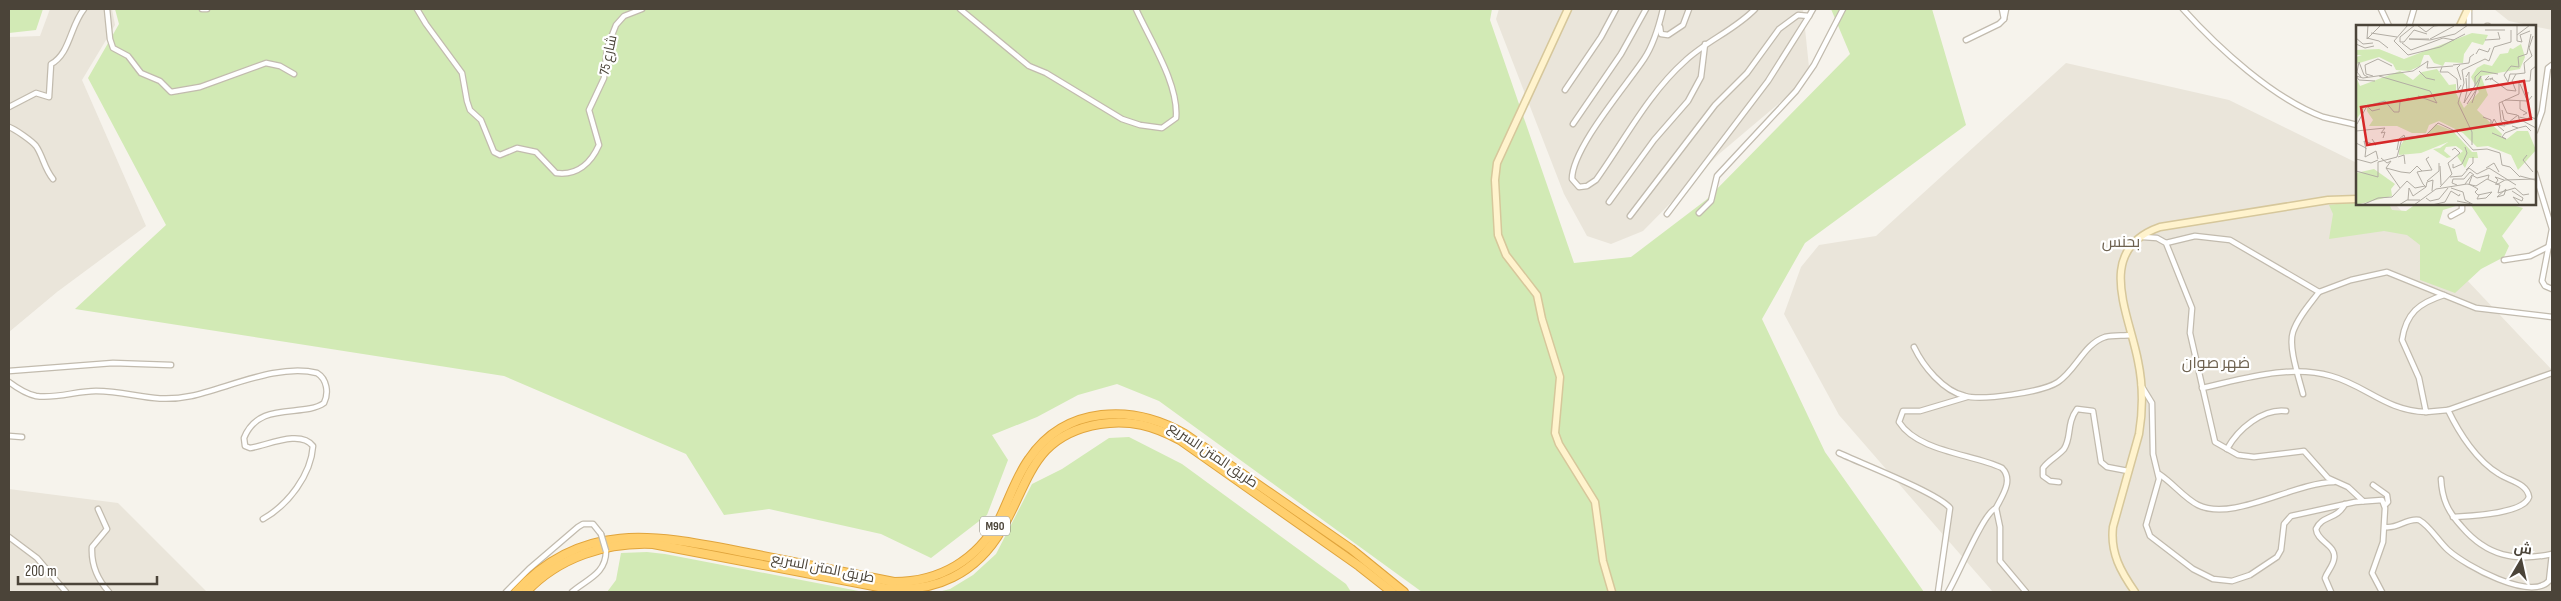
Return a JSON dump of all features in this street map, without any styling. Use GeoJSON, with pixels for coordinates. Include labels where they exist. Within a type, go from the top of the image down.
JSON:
{"type":"FeatureCollection","features":[{"type":"Feature","properties":{"kind":"highway","name":"طريق المتن السريع"},"geometry":{"type":"LineString","coordinates":[[516,592],[540,569],[574,550],[592,543],[637,536],[690,542],[894,582],[912,582],[932,578],[958,566],[985,541],[999,519],[1022,469],[1043,442],[1062,429],[1088,417],[1137,414],[1158,420],[1185,434],[1351,549],[1404,592]]}},
{"type":"Feature","properties":{"kind":"highway","name":"طريق المتن السريع"},"geometry":{"type":"LineString","coordinates":[[526,592],[550,571],[579,556],[614,546],[637,543],[753,561],[884,588],[918,589],[940,584],[972,567],[982,557],[1003,527],[1030,471],[1047,449],[1068,434],[1079,429],[1109,422],[1150,426],[1180,440],[1359,566],[1392,592]]}},
{"type":"Feature","properties":{"kind":"main road"},"geometry":{"type":"LineString","coordinates":[[1568,9],[1497,163],[1495,175],[1496,222],[1500,243],[1506,255],[1537,295],[1560,378],[1555,433],[1595,502],[1603,560],[1612,592]]}},
{"type":"Feature","properties":{"kind":"main road"},"geometry":{"type":"LineString","coordinates":[[2460,25],[2468,9]]}},
{"type":"Feature","properties":{"kind":"main road"},"geometry":{"type":"LineString","coordinates":[[2135,592],[2118,565],[2112,541],[2140,428],[2142,385],[2120,275],[2125,255],[2139,236],[2160,227],[2187,221],[2328,200],[2356,199]]}},
{"type":"Feature","properties":{"kind":"street"},"geometry":{"type":"LineString","coordinates":[[9,107],[36,93],[49,98],[50,64],[63,56],[74,24],[84,9]]}},
{"type":"Feature","properties":{"kind":"street"},"geometry":{"type":"LineString","coordinates":[[107,9],[113,48],[128,56],[141,74],[160,81],[171,92],[200,86],[266,63],[280,66],[294,74]]}},
{"type":"Feature","properties":{"kind":"street"},"geometry":{"type":"LineString","coordinates":[[202,9],[207,9]]}},
{"type":"Feature","properties":{"kind":"street","name":"شارع 75"},"geometry":{"type":"LineString","coordinates":[[417,9],[462,73],[466,101],[470,110],[481,120],[494,152],[500,155],[517,148],[536,152],[556,173],[566,174],[579,170],[594,157],[600,145],[589,110],[604,78],[607,48],[616,24],[624,16],[642,9]]}},
{"type":"Feature","properties":{"kind":"street"},"geometry":{"type":"LineString","coordinates":[[960,9],[1029,66],[1046,73],[1122,119],[1140,125],[1162,128],[1176,118],[1177,104],[1170,83],[1136,9]]}},
{"type":"Feature","properties":{"kind":"street"},"geometry":{"type":"LineString","coordinates":[[1563,18],[1564,9]]}},
{"type":"Feature","properties":{"kind":"street"},"geometry":{"type":"LineString","coordinates":[[1565,90],[1601,37],[1616,9]]}},
{"type":"Feature","properties":{"kind":"street"},"geometry":{"type":"LineString","coordinates":[[1573,124],[1621,54],[1646,9]]}},
{"type":"Feature","properties":{"kind":"street"},"geometry":{"type":"LineString","coordinates":[[1663,9],[1645,58],[1621,88],[1579,157],[1572,172],[1572,179],[1580,186],[1586,186],[1596,180],[1668,78],[1684,61],[1705,44],[1734,27],[1755,9]]}},
{"type":"Feature","properties":{"kind":"street"},"geometry":{"type":"LineString","coordinates":[[1659,23],[1661,34],[1668,35],[1683,25],[1689,9]]}},
{"type":"Feature","properties":{"kind":"street"},"geometry":{"type":"LineString","coordinates":[[1667,214],[1734,122],[1768,81],[1814,9]]}},
{"type":"Feature","properties":{"kind":"street"},"geometry":{"type":"LineString","coordinates":[[1700,213],[1711,201],[1717,176],[1761,132],[1800,86],[1818,57],[1843,9]]}},
{"type":"Feature","properties":{"kind":"street"},"geometry":{"type":"LineString","coordinates":[[2002,9],[2004,19]]}},
{"type":"Feature","properties":{"kind":"street"},"geometry":{"type":"LineString","coordinates":[[1966,40],[1999,24],[2004,19],[2006,9]]}},
{"type":"Feature","properties":{"kind":"street"},"geometry":{"type":"LineString","coordinates":[[2183,9],[2220,49],[2273,88],[2323,116],[2356,125]]}},
{"type":"Feature","properties":{"kind":"street"},"geometry":{"type":"LineString","coordinates":[[2381,9],[2389,25]]}},
{"type":"Feature","properties":{"kind":"street"},"geometry":{"type":"LineString","coordinates":[[2409,25],[2414,9]]}},
{"type":"Feature","properties":{"kind":"street"},"geometry":{"type":"LineString","coordinates":[[2468,9],[2469,25]]}},
{"type":"Feature","properties":{"kind":"street"},"geometry":{"type":"LineString","coordinates":[[1630,216],[1715,105],[1747,72],[1771,43],[1779,29],[1798,15],[1809,16]]}},
{"type":"Feature","properties":{"kind":"street"},"geometry":{"type":"LineString","coordinates":[[1609,202],[1654,140],[1688,101],[1701,77],[1705,44]]}},
{"type":"Feature","properties":{"kind":"street"},"geometry":{"type":"LineString","coordinates":[[2536,128],[2542,111],[2548,68],[2552,65]]}},
{"type":"Feature","properties":{"kind":"street"},"geometry":{"type":"LineString","coordinates":[[9,127],[17,130],[36,146],[45,168],[53,179]]}},
{"type":"Feature","properties":{"kind":"street"},"geometry":{"type":"LineString","coordinates":[[2536,176],[2551,223],[2550,246],[2542,280],[2546,286],[2552,289]]}},
{"type":"Feature","properties":{"kind":"street"},"geometry":{"type":"LineString","coordinates":[[2451,216],[2462,210],[2462,205]]}},
{"type":"Feature","properties":{"kind":"street"},"geometry":{"type":"LineString","coordinates":[[2139,236],[2157,238],[2166,243],[2192,308],[2190,333],[2214,440],[2238,455],[2254,457],[2304,451],[2316,468],[2334,482],[2352,490],[2363,501]]}},
{"type":"Feature","properties":{"kind":"street"},"geometry":{"type":"LineString","coordinates":[[2166,243],[2195,236],[2230,240],[2319,292]]}},
{"type":"Feature","properties":{"kind":"street"},"geometry":{"type":"LineString","coordinates":[[2504,260],[2530,256],[2550,246]]}},
{"type":"Feature","properties":{"kind":"street"},"geometry":{"type":"LineString","coordinates":[[2303,394],[2292,344],[2292,333],[2301,316],[2319,292],[2351,280],[2387,272],[2476,308],[2552,317]]}},
{"type":"Feature","properties":{"kind":"street"},"geometry":{"type":"LineString","coordinates":[[2426,412],[2419,378],[2402,340],[2412,312],[2424,302],[2444,295]]}},
{"type":"Feature","properties":{"kind":"street"},"geometry":{"type":"LineString","coordinates":[[2026,592],[2000,561],[2000,527],[1996,508],[2007,480],[2006,472],[2002,468],[1944,450],[1922,440],[1902,427],[1899,422],[1903,411],[1920,411],[1967,397],[2002,396],[2046,388],[2068,374],[2087,350],[2102,338],[2131,335]]}},
{"type":"Feature","properties":{"kind":"street"},"geometry":{"type":"LineString","coordinates":[[1914,347],[1927,367],[1946,386],[1967,397]]}},
{"type":"Feature","properties":{"kind":"street"},"geometry":{"type":"LineString","coordinates":[[9,371],[113,363],[171,365]]}},
{"type":"Feature","properties":{"kind":"street"},"geometry":{"type":"LineString","coordinates":[[9,382],[28,394],[42,396],[98,391],[160,400],[193,396],[264,376],[305,371],[317,373],[326,384],[327,393],[324,403],[316,407],[275,412],[253,425],[245,435],[244,443],[250,448],[282,439],[309,442],[313,446],[302,476],[291,497],[285,504],[263,519]]}},
{"type":"Feature","properties":{"kind":"street"},"geometry":{"type":"LineString","coordinates":[[2202,388],[2260,376],[2298,371],[2331,376],[2386,403],[2426,412],[2448,410],[2552,372]]}},
{"type":"Feature","properties":{"kind":"street"},"geometry":{"type":"LineString","coordinates":[[2142,385],[2152,403],[2153,454],[2159,474],[2157,492],[2146,525],[2147,532],[2180,561],[2203,574],[2220,580],[2232,581],[2244,577],[2276,557],[2281,550],[2284,524],[2291,516],[2363,501],[2382,500],[2385,505]]}},
{"type":"Feature","properties":{"kind":"street"},"geometry":{"type":"LineString","coordinates":[[2059,482],[2046,480],[2043,476],[2044,468],[2064,449],[2068,439],[2069,421],[2077,409],[2093,411],[2096,420],[2101,462],[2107,467],[2128,471]]}},
{"type":"Feature","properties":{"kind":"street"},"geometry":{"type":"LineString","coordinates":[[2448,410],[2454,422],[2481,459],[2498,474],[2523,487],[2529,497],[2526,503],[2518,508],[2476,516],[2453,517]]}},
{"type":"Feature","properties":{"kind":"street"},"geometry":{"type":"LineString","coordinates":[[2227,448],[2245,426],[2272,411],[2286,411]]}},
{"type":"Feature","properties":{"kind":"street"},"geometry":{"type":"LineString","coordinates":[[9,436],[22,437]]}},
{"type":"Feature","properties":{"kind":"street"},"geometry":{"type":"LineString","coordinates":[[1838,453],[1918,489],[1950,508],[1938,592]]}},
{"type":"Feature","properties":{"kind":"street"},"geometry":{"type":"LineString","coordinates":[[2159,474],[2193,502],[2216,510],[2237,509],[2307,485],[2334,482]]}},
{"type":"Feature","properties":{"kind":"street"},"geometry":{"type":"LineString","coordinates":[[2385,527],[2397,527],[2410,520],[2419,520],[2446,549],[2471,568],[2527,590],[2540,590],[2549,581],[2552,554],[2527,558],[2490,551],[2472,538],[2453,517],[2443,497],[2441,479]]}},
{"type":"Feature","properties":{"kind":"street"},"geometry":{"type":"LineString","coordinates":[[2372,485],[2387,495],[2388,498],[2385,505],[2385,527],[2381,548],[2372,573],[2382,592]]}},
{"type":"Feature","properties":{"kind":"street"},"geometry":{"type":"LineString","coordinates":[[2331,592],[2325,578],[2332,564],[2334,554],[2332,548],[2319,539],[2316,529],[2321,520],[2341,512],[2345,504]]}},
{"type":"Feature","properties":{"kind":"street"},"geometry":{"type":"LineString","coordinates":[[1948,592],[1983,523],[1991,510],[1996,508]]}},
{"type":"Feature","properties":{"kind":"street"},"geometry":{"type":"LineString","coordinates":[[98,509],[107,529],[92,547],[92,562],[96,574],[109,592]]}},
{"type":"Feature","properties":{"kind":"street"},"geometry":{"type":"LineString","coordinates":[[506,592],[528,569],[583,524],[592,524],[601,534],[606,551],[605,561],[600,571],[572,592]]}},
{"type":"Feature","properties":{"kind":"street"},"geometry":{"type":"LineString","coordinates":[[9,537],[36,558],[66,592]]}},
{"type":"Feature","properties":{"kind":"shaded area"},"geometry":{"type":"Polygon","coordinates":[[[50,9],[112,9],[115,25],[82,80],[146,226],[57,292],[9,332],[9,37],[40,36],[50,9]]]}},
{"type":"Feature","properties":{"kind":"shaded area"},"geometry":{"type":"Polygon","coordinates":[[[1499,9],[1803,9],[1810,77],[1719,154],[1643,231],[1611,244],[1587,236],[1564,194],[1496,19],[1499,9]]]}},
{"type":"Feature","properties":{"kind":"shaded area"},"geometry":{"type":"Polygon","coordinates":[[[2494,9],[2552,9],[2552,30],[2536,27],[2536,25],[2509,21],[2494,9]]]}},
{"type":"Feature","properties":{"kind":"shaded area"},"geometry":{"type":"Polygon","coordinates":[[[2066,63],[2229,100],[2356,163],[2356,205],[2396,205],[2552,370],[2552,592],[1993,592],[1839,415],[1784,314],[1801,267],[1819,245],[1876,236],[2066,63]]]}},
{"type":"Feature","properties":{"kind":"shaded area"},"geometry":{"type":"Polygon","coordinates":[[[9,489],[118,503],[207,592],[9,592],[9,489]]]}},
{"type":"Feature","properties":{"kind":"green space"},"geometry":{"type":"Polygon","coordinates":[[[9,9],[43,9],[36,30],[9,33],[9,9]]]}},
{"type":"Feature","properties":{"kind":"green space"},"geometry":{"type":"Polygon","coordinates":[[[115,9],[1492,9],[1490,20],[1574,263],[1631,257],[1706,200],[1850,54],[1831,9],[1932,9],[1966,125],[1805,243],[1762,319],[1825,452],[1924,592],[1422,592],[1159,401],[1117,384],[1078,395],[1037,417],[992,435],[1008,460],[987,515],[931,558],[881,534],[769,509],[724,515],[686,454],[504,376],[75,309],[166,225],[88,78],[119,24],[115,9]]]}},
{"type":"Feature","properties":{"kind":"green space"},"geometry":{"type":"Polygon","coordinates":[[[2345,203],[2356,203],[2356,205],[2390,205],[2392,210],[2406,211],[2415,205],[2454,205],[2456,206],[2443,210],[2439,223],[2455,229],[2458,241],[2480,252],[2487,229],[2471,205],[2512,205],[2523,208],[2502,236],[2509,246],[2504,257],[2481,269],[2455,293],[2420,280],[2420,245],[2407,235],[2384,231],[2329,239],[2333,214],[2329,205],[2345,203]]]}},
{"type":"Feature","properties":{"kind":"green space"},"geometry":{"type":"Polygon","coordinates":[[[1129,437],[1182,464],[1346,584],[1351,592],[938,592],[950,589],[973,575],[996,554],[1032,484],[1062,469],[1109,438],[1129,437]]]}},
{"type":"Feature","properties":{"kind":"green space"},"geometry":{"type":"Polygon","coordinates":[[[647,552],[864,592],[607,592],[616,580],[621,553],[647,552]]]}},
{"type":"Feature","properties":{"kind":"district","name":"بحنس"},"geometry":{"type":"Point","coordinates":[2121,242]}},
{"type":"Feature","properties":{"kind":"district","name":"ضهر صوان"},"geometry":{"type":"Point","coordinates":[2216,363]}}]}
